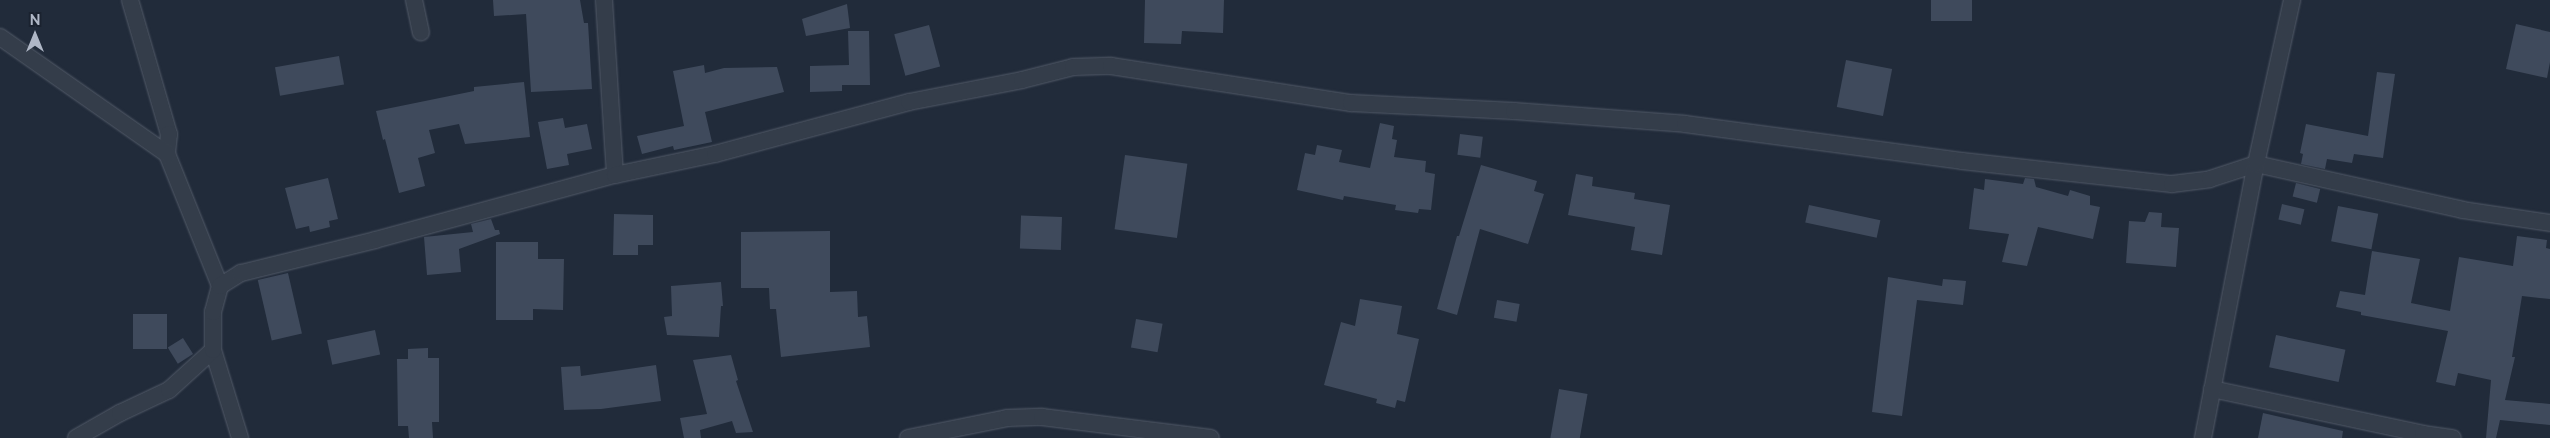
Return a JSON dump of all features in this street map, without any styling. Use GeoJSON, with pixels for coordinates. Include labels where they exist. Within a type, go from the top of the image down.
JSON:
{"type":"FeatureCollection","features":[{"type":"Feature","properties":{"kind":"street"},"geometry":{"type":"LineString","coordinates":[[130,0],[169,134],[167,154],[220,286],[213,312],[213,350],[240,438]]}},
{"type":"Feature","properties":{"kind":"street"},"geometry":{"type":"LineString","coordinates":[[414,0],[421,32]]}},
{"type":"Feature","properties":{"kind":"street"},"geometry":{"type":"LineString","coordinates":[[604,0],[614,175]]}},
{"type":"Feature","properties":{"kind":"street"},"geometry":{"type":"LineString","coordinates":[[2203,438],[2256,164],[2292,0]]}},
{"type":"Feature","properties":{"kind":"street"},"geometry":{"type":"LineString","coordinates":[[0,37],[167,154]]}},
{"type":"Feature","properties":{"kind":"street"},"geometry":{"type":"LineString","coordinates":[[220,286],[241,273],[375,240],[614,175],[715,154],[909,102],[1022,80],[1073,67],[1111,66],[1351,103],[1514,111],[1685,124],[1962,161],[2172,184],[2210,179],[2256,164],[2463,210],[2550,223]]}},
{"type":"Feature","properties":{"kind":"street"},"geometry":{"type":"LineString","coordinates":[[76,438],[120,413],[169,390],[213,350]]}},
{"type":"Feature","properties":{"kind":"street"},"geometry":{"type":"LineString","coordinates":[[2212,389],[2422,434],[2453,438]]}},
{"type":"Feature","properties":{"kind":"street"},"geometry":{"type":"LineString","coordinates":[[908,438],[1007,418],[1042,417],[1211,438]]}},
{"type":"Feature","properties":{"kind":"building"},"geometry":{"type":"Polygon","coordinates":[[[493,0],[580,0],[584,23],[588,23],[592,89],[531,92],[526,14],[494,16],[493,0]]]}},
{"type":"Feature","properties":{"kind":"building"},"geometry":{"type":"Polygon","coordinates":[[[1145,0],[1224,0],[1223,33],[1182,31],[1181,44],[1144,43],[1145,0]]]}},
{"type":"Feature","properties":{"kind":"building"},"geometry":{"type":"Polygon","coordinates":[[[1931,0],[1972,0],[1972,21],[1931,21],[1931,0]]]}},
{"type":"Feature","properties":{"kind":"building"},"geometry":{"type":"Polygon","coordinates":[[[847,4],[850,28],[806,36],[802,19],[847,4]]]}},
{"type":"Feature","properties":{"kind":"building"},"geometry":{"type":"Polygon","coordinates":[[[2516,24],[2550,32],[2550,62],[2547,78],[2506,69],[2516,24]]]}},
{"type":"Feature","properties":{"kind":"building"},"geometry":{"type":"Polygon","coordinates":[[[929,25],[940,67],[905,76],[894,34],[929,25]]]}},
{"type":"Feature","properties":{"kind":"building"},"geometry":{"type":"Polygon","coordinates":[[[848,31],[869,31],[870,85],[842,85],[842,91],[810,92],[810,66],[849,65],[848,31]]]}},
{"type":"Feature","properties":{"kind":"building"},"geometry":{"type":"Polygon","coordinates":[[[339,56],[344,85],[280,96],[275,67],[339,56]]]}},
{"type":"Feature","properties":{"kind":"building"},"geometry":{"type":"Polygon","coordinates":[[[1846,60],[1892,69],[1883,116],[1837,107],[1846,60]]]}},
{"type":"Feature","properties":{"kind":"building"},"geometry":{"type":"Polygon","coordinates":[[[704,65],[705,73],[724,68],[777,67],[784,92],[705,112],[712,142],[674,150],[673,146],[642,154],[637,136],[684,126],[673,71],[704,65]]]}},
{"type":"Feature","properties":{"kind":"building"},"geometry":{"type":"Polygon","coordinates":[[[2377,72],[2395,74],[2383,158],[2354,154],[2352,163],[2327,159],[2325,169],[2301,164],[2303,154],[2300,153],[2306,124],[2368,136],[2377,72]]]}},
{"type":"Feature","properties":{"kind":"building"},"geometry":{"type":"Polygon","coordinates":[[[524,82],[530,137],[465,144],[459,124],[429,130],[435,153],[418,158],[425,186],[399,193],[376,111],[474,91],[474,87],[524,82]]]}},
{"type":"Feature","properties":{"kind":"building"},"geometry":{"type":"Polygon","coordinates":[[[563,118],[565,128],[587,124],[592,149],[567,154],[569,165],[547,169],[538,122],[563,118]]]}},
{"type":"Feature","properties":{"kind":"building"},"geometry":{"type":"Polygon","coordinates":[[[1380,123],[1394,126],[1392,139],[1397,140],[1394,157],[1426,161],[1425,172],[1435,174],[1431,210],[1419,209],[1418,213],[1395,210],[1396,205],[1344,196],[1343,200],[1297,190],[1305,153],[1315,155],[1317,145],[1342,150],[1339,162],[1370,168],[1380,123]]]}},
{"type":"Feature","properties":{"kind":"building"},"geometry":{"type":"Polygon","coordinates":[[[1460,134],[1483,137],[1480,158],[1457,155],[1460,134]]]}},
{"type":"Feature","properties":{"kind":"building"},"geometry":{"type":"Polygon","coordinates":[[[1125,155],[1187,164],[1177,238],[1115,229],[1125,155]]]}},
{"type":"Feature","properties":{"kind":"building"},"geometry":{"type":"Polygon","coordinates":[[[1481,165],[1537,181],[1534,191],[1544,194],[1528,244],[1480,229],[1457,315],[1437,309],[1457,236],[1459,236],[1481,165]]]}},
{"type":"Feature","properties":{"kind":"building"},"geometry":{"type":"Polygon","coordinates":[[[1576,174],[1593,177],[1592,186],[1635,193],[1634,199],[1670,205],[1662,255],[1631,250],[1635,227],[1568,215],[1576,174]]]}},
{"type":"Feature","properties":{"kind":"building"},"geometry":{"type":"Polygon","coordinates":[[[328,178],[338,219],[329,221],[330,227],[310,232],[309,226],[296,229],[285,188],[328,178]]]}},
{"type":"Feature","properties":{"kind":"building"},"geometry":{"type":"Polygon","coordinates":[[[2025,178],[2034,179],[2036,187],[2068,196],[2070,190],[2090,196],[2090,205],[2100,207],[2093,239],[2038,227],[2027,266],[2002,262],[2009,234],[1969,229],[1974,188],[1984,190],[1985,179],[2023,184],[2025,178]]]}},
{"type":"Feature","properties":{"kind":"building"},"geometry":{"type":"Polygon","coordinates":[[[2296,183],[2320,189],[2317,203],[2293,197],[2296,183]]]}},
{"type":"Feature","properties":{"kind":"building"},"geometry":{"type":"Polygon","coordinates":[[[2282,204],[2304,209],[2301,225],[2278,220],[2282,204]]]}},
{"type":"Feature","properties":{"kind":"building"},"geometry":{"type":"Polygon","coordinates":[[[1809,205],[1880,220],[1877,238],[1805,223],[1809,205]]]}},
{"type":"Feature","properties":{"kind":"building"},"geometry":{"type":"Polygon","coordinates":[[[2338,206],[2378,214],[2371,249],[2331,241],[2338,206]]]}},
{"type":"Feature","properties":{"kind":"building"},"geometry":{"type":"Polygon","coordinates":[[[2149,212],[2162,213],[2161,227],[2179,228],[2176,267],[2126,263],[2129,221],[2145,222],[2149,212]]]}},
{"type":"Feature","properties":{"kind":"building"},"geometry":{"type":"Polygon","coordinates":[[[614,214],[653,215],[653,245],[638,245],[638,255],[613,255],[614,214]]]}},
{"type":"Feature","properties":{"kind":"building"},"geometry":{"type":"Polygon","coordinates":[[[1021,216],[1062,217],[1061,250],[1020,249],[1021,216]]]}},
{"type":"Feature","properties":{"kind":"building"},"geometry":{"type":"Polygon","coordinates":[[[491,219],[495,230],[499,230],[500,234],[459,249],[461,272],[427,275],[424,237],[473,232],[471,224],[491,219]]]}},
{"type":"Feature","properties":{"kind":"building"},"geometry":{"type":"Polygon","coordinates":[[[830,231],[830,292],[857,291],[858,317],[867,316],[870,347],[781,357],[776,309],[770,309],[769,288],[741,288],[741,232],[830,231]]]}},
{"type":"Feature","properties":{"kind":"building"},"geometry":{"type":"Polygon","coordinates":[[[2517,236],[2547,240],[2546,248],[2550,249],[2550,299],[2522,296],[2512,357],[2515,357],[2505,400],[2550,404],[2550,425],[2500,420],[2496,438],[2486,438],[2491,380],[2458,373],[2455,386],[2436,382],[2448,331],[2361,315],[2361,312],[2336,307],[2340,291],[2365,295],[2372,251],[2420,259],[2411,303],[2450,311],[2459,257],[2513,266],[2517,236]]]}},
{"type":"Feature","properties":{"kind":"building"},"geometry":{"type":"Polygon","coordinates":[[[496,242],[538,242],[538,259],[564,259],[563,310],[533,309],[533,320],[496,320],[496,242]]]}},
{"type":"Feature","properties":{"kind":"building"},"geometry":{"type":"Polygon","coordinates":[[[288,273],[302,333],[272,340],[258,280],[288,273]]]}},
{"type":"Feature","properties":{"kind":"building"},"geometry":{"type":"Polygon","coordinates":[[[1888,277],[1942,286],[1943,279],[1966,281],[1963,305],[1917,300],[1902,416],[1872,412],[1888,277]]]}},
{"type":"Feature","properties":{"kind":"building"},"geometry":{"type":"Polygon","coordinates":[[[721,282],[723,306],[721,306],[719,337],[667,335],[664,317],[672,316],[671,286],[721,282]]]}},
{"type":"Feature","properties":{"kind":"building"},"geometry":{"type":"Polygon","coordinates":[[[1360,299],[1402,306],[1397,334],[1419,339],[1405,402],[1397,400],[1395,408],[1376,403],[1377,399],[1324,385],[1341,322],[1355,326],[1360,299]]]}},
{"type":"Feature","properties":{"kind":"building"},"geometry":{"type":"Polygon","coordinates":[[[1497,300],[1520,304],[1517,322],[1494,318],[1497,300]]]}},
{"type":"Feature","properties":{"kind":"building"},"geometry":{"type":"Polygon","coordinates":[[[133,314],[167,314],[167,349],[133,349],[133,314]]]}},
{"type":"Feature","properties":{"kind":"building"},"geometry":{"type":"Polygon","coordinates":[[[1136,319],[1163,324],[1158,352],[1131,348],[1136,319]]]}},
{"type":"Feature","properties":{"kind":"building"},"geometry":{"type":"Polygon","coordinates":[[[375,330],[380,354],[332,365],[327,340],[375,330]]]}},
{"type":"Feature","properties":{"kind":"building"},"geometry":{"type":"Polygon","coordinates":[[[2276,335],[2345,350],[2339,382],[2269,367],[2276,335]]]}},
{"type":"Feature","properties":{"kind":"building"},"geometry":{"type":"Polygon","coordinates":[[[183,338],[193,354],[178,364],[168,348],[183,338]]]}},
{"type":"Feature","properties":{"kind":"building"},"geometry":{"type":"Polygon","coordinates":[[[428,348],[428,358],[439,358],[439,422],[432,422],[433,438],[409,438],[408,426],[398,426],[397,359],[408,359],[408,349],[428,348]]]}},
{"type":"Feature","properties":{"kind":"building"},"geometry":{"type":"Polygon","coordinates":[[[731,355],[738,380],[736,381],[753,432],[736,433],[732,421],[700,430],[701,438],[684,438],[680,418],[707,414],[693,360],[731,355]]]}},
{"type":"Feature","properties":{"kind":"building"},"geometry":{"type":"Polygon","coordinates":[[[656,365],[661,401],[601,409],[564,410],[561,367],[580,366],[581,376],[656,365]]]}},
{"type":"Feature","properties":{"kind":"building"},"geometry":{"type":"Polygon","coordinates":[[[1559,389],[1588,394],[1580,438],[1550,438],[1559,389]]]}},
{"type":"Feature","properties":{"kind":"building"},"geometry":{"type":"Polygon","coordinates":[[[2263,413],[2343,431],[2342,438],[2258,438],[2263,413]]]}}]}
